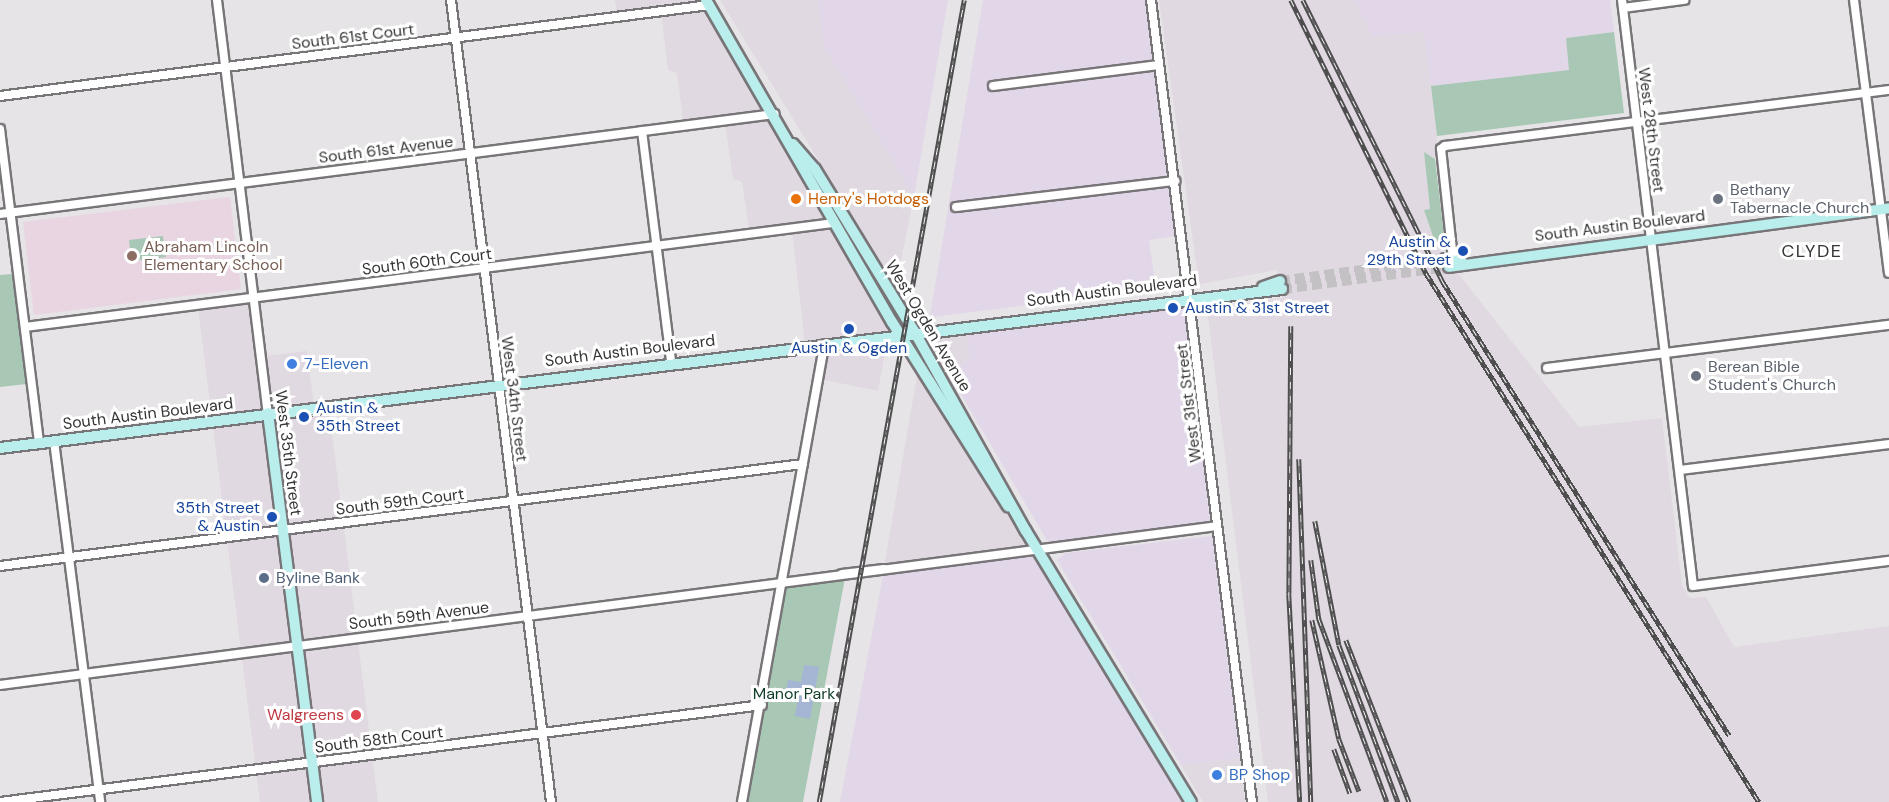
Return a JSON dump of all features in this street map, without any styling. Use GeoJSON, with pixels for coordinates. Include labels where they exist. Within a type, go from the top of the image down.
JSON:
{"type":"FeatureCollection","features":[{"type":"Feature","properties":{"kind":"street","name":"West 35th Street"},"geometry":{"type":"LineString","coordinates":[[217,0],[317,802]]}},
{"type":"Feature","properties":{"kind":"street","name":"West 34th Street"},"geometry":{"type":"LineString","coordinates":[[451,0],[551,802]]}},
{"type":"Feature","properties":{"kind":"street","name":"West 31st Street"},"geometry":{"type":"LineString","coordinates":[[1151,0],[1252,802]]}},
{"type":"Feature","properties":{"kind":"street"},"geometry":{"type":"LineString","coordinates":[[1622,4],[1684,0]]}},
{"type":"Feature","properties":{"kind":"street"},"geometry":{"type":"LineString","coordinates":[[1854,0],[1885,208],[1889,273]]}},
{"type":"Feature","properties":{"kind":"street","name":"South 61st Court"},"geometry":{"type":"LineString","coordinates":[[0,96],[708,2]]}},
{"type":"Feature","properties":{"kind":"street","name":"West Ogden Avenue"},"geometry":{"type":"LineString","coordinates":[[708,2],[793,144],[834,223],[899,333],[1038,550],[1191,802]]}},
{"type":"Feature","properties":{"kind":"street","name":"West 28th Street"},"geometry":{"type":"LineString","coordinates":[[1622,4],[1693,586],[1889,561]]}},
{"type":"Feature","properties":{"kind":"street"},"geometry":{"type":"LineString","coordinates":[[993,86],[1159,65]]}},
{"type":"Feature","properties":{"kind":"street"},"geometry":{"type":"LineString","coordinates":[[1452,262],[1441,149],[1889,90]]}},
{"type":"Feature","properties":{"kind":"street","name":"South 61st Avenue"},"geometry":{"type":"LineString","coordinates":[[0,214],[775,114]]}},
{"type":"Feature","properties":{"kind":"street"},"geometry":{"type":"LineString","coordinates":[[0,129],[39,443]]}},
{"type":"Feature","properties":{"kind":"street"},"geometry":{"type":"LineString","coordinates":[[642,131],[671,361]]}},
{"type":"Feature","properties":{"kind":"street","name":"West Ogden Avenue"},"geometry":{"type":"LineString","coordinates":[[793,144],[815,169],[914,331],[1026,531]]}},
{"type":"Feature","properties":{"kind":"street"},"geometry":{"type":"LineString","coordinates":[[956,207],[1174,181]]}},
{"type":"Feature","properties":{"kind":"street","name":"South Austin Boulevard"},"geometry":{"type":"LineString","coordinates":[[1452,262],[1885,208]]}},
{"type":"Feature","properties":{"kind":"street","name":"South 60th Court"},"geometry":{"type":"LineString","coordinates":[[24,327],[834,223]]}},
{"type":"Feature","properties":{"kind":"street","name":"South Austin Boulevard"},"geometry":{"type":"LineString","coordinates":[[0,448],[1281,285]]}},
{"type":"Feature","properties":{"kind":"street"},"geometry":{"type":"LineString","coordinates":[[1547,368],[1889,325]]}},
{"type":"Feature","properties":{"kind":"street"},"geometry":{"type":"LineString","coordinates":[[742,802],[762,705],[824,342]]}},
{"type":"Feature","properties":{"kind":"street"},"geometry":{"type":"LineString","coordinates":[[54,441],[100,802]]}},
{"type":"Feature","properties":{"kind":"street"},"geometry":{"type":"LineString","coordinates":[[1680,470],[1889,444]]}},
{"type":"Feature","properties":{"kind":"street","name":"South 59th Court"},"geometry":{"type":"LineString","coordinates":[[0,566],[803,464]]}},
{"type":"Feature","properties":{"kind":"street","name":"South 59th Avenue"},"geometry":{"type":"LineString","coordinates":[[0,685],[1217,526]]}},
{"type":"Feature","properties":{"kind":"street","name":"South 58th Court"},"geometry":{"type":"LineString","coordinates":[[0,802],[762,705]]}},
{"type":"Feature","properties":{"kind":"shaded area"},"geometry":{"type":"Polygon","coordinates":[[[615,0],[704,0],[895,331],[805,343],[792,231],[750,236],[742,182],[733,179],[725,123],[684,128],[677,73],[668,70],[661,13],[618,19],[615,0]]]}},
{"type":"Feature","properties":{"kind":"shaded area"},"geometry":{"type":"Polygon","coordinates":[[[720,0],[818,0],[824,47],[914,196],[897,281],[905,301],[720,0]]]}},
{"type":"Feature","properties":{"kind":"shaded area"},"geometry":{"type":"Polygon","coordinates":[[[818,0],[948,0],[914,196],[824,47],[818,0]]]}},
{"type":"Feature","properties":{"kind":"shaded area"},"geometry":{"type":"Polygon","coordinates":[[[983,0],[1146,0],[1175,236],[1149,240],[1156,289],[916,319],[917,311],[921,318],[930,316],[983,0]]]}},
{"type":"Feature","properties":{"kind":"shaded area"},"geometry":{"type":"Polygon","coordinates":[[[1159,0],[1357,0],[1372,36],[1424,31],[1437,136],[1435,159],[1424,152],[1430,209],[1424,210],[1436,245],[1579,427],[1662,418],[1682,585],[1690,598],[1706,597],[1734,647],[1889,626],[1889,802],[1268,802],[1207,309],[1282,298],[1277,270],[1199,284],[1159,0]]]}},
{"type":"Feature","properties":{"kind":"shaded area"},"geometry":{"type":"Polygon","coordinates":[[[1354,0],[1610,0],[1614,32],[1566,38],[1570,70],[1431,86],[1424,32],[1372,36],[1354,0]]]}},
{"type":"Feature","properties":{"kind":"shaded area","name":"Abraham Lincoln Elementary School"},"geometry":{"type":"Polygon","coordinates":[[[230,197],[241,289],[34,315],[23,222],[230,197]]]}},
{"type":"Feature","properties":{"kind":"shaded area"},"geometry":{"type":"Polygon","coordinates":[[[256,300],[263,356],[307,351],[314,405],[329,409],[378,802],[260,802],[198,307],[256,300]]]}},
{"type":"Feature","properties":{"kind":"shaded area"},"geometry":{"type":"Polygon","coordinates":[[[1184,306],[1210,521],[1048,542],[948,372],[970,358],[966,331],[1184,306]]]}},
{"type":"Feature","properties":{"kind":"shaded area"},"geometry":{"type":"Polygon","coordinates":[[[966,331],[970,358],[948,372],[926,337],[966,331]]]}},
{"type":"Feature","properties":{"kind":"shaded area"},"geometry":{"type":"Polygon","coordinates":[[[888,336],[878,391],[820,379],[826,344],[888,336]]]}},
{"type":"Feature","properties":{"kind":"shaded area"},"geometry":{"type":"Polygon","coordinates":[[[918,370],[1036,547],[884,567],[918,370]]]}},
{"type":"Feature","properties":{"kind":"shaded area"},"geometry":{"type":"Polygon","coordinates":[[[1212,536],[1240,758],[1181,765],[1057,560],[1066,553],[1212,536]]]}},
{"type":"Feature","properties":{"kind":"shaded area"},"geometry":{"type":"Polygon","coordinates":[[[1037,552],[1188,802],[840,802],[884,571],[1037,552]]]}},
{"type":"Feature","properties":{"kind":"shaded area"},"geometry":{"type":"Polygon","coordinates":[[[1240,758],[1245,802],[1203,802],[1181,765],[1240,758]]]}},
{"type":"Feature","properties":{"kind":"green space"},"geometry":{"type":"Polygon","coordinates":[[[1614,32],[1624,113],[1437,136],[1431,86],[1569,70],[1566,38],[1614,32]]]}},
{"type":"Feature","properties":{"kind":"green space"},"geometry":{"type":"Polygon","coordinates":[[[1424,152],[1435,159],[1446,251],[1436,245],[1424,210],[1430,209],[1424,152]]]}},
{"type":"Feature","properties":{"kind":"green space"},"geometry":{"type":"Polygon","coordinates":[[[163,236],[166,257],[131,261],[129,240],[163,236]]]}},
{"type":"Feature","properties":{"kind":"green space"},"geometry":{"type":"Polygon","coordinates":[[[12,274],[26,384],[0,387],[0,275],[12,274]]]}},
{"type":"Feature","properties":{"kind":"green space","name":"Manor Park"},"geometry":{"type":"Polygon","coordinates":[[[845,578],[803,802],[745,802],[786,585],[845,578]]]}},
{"type":"Feature","properties":{"kind":"water"},"geometry":{"type":"Polygon","coordinates":[[[804,665],[819,667],[810,719],[795,716],[798,698],[785,695],[788,680],[801,682],[804,665]]]}},
{"type":"Feature","properties":{"kind":"tunnel"},"geometry":{"type":"LineString","coordinates":[[1280,281],[1445,259]]}},
{"type":"Feature","properties":{"kind":"tunnel"},"geometry":{"type":"LineString","coordinates":[[1282,289],[1449,267]]}},
{"type":"Feature","properties":{"kind":"railway"},"geometry":{"type":"LineString","coordinates":[[819,802],[964,0]]}},
{"type":"Feature","properties":{"kind":"railway"},"geometry":{"type":"LineString","coordinates":[[1291,0],[1426,273],[1759,802]]}},
{"type":"Feature","properties":{"kind":"railway"},"geometry":{"type":"LineString","coordinates":[[1303,0],[1443,282],[1729,735]]}},
{"type":"Feature","properties":{"kind":"railway"},"geometry":{"type":"LineString","coordinates":[[1291,326],[1289,594],[1300,802]]}},
{"type":"Feature","properties":{"kind":"railway"},"geometry":{"type":"LineString","coordinates":[[1299,459],[1311,802]]}},
{"type":"Feature","properties":{"kind":"railway"},"geometry":{"type":"LineString","coordinates":[[1315,521],[1339,645],[1398,802]]}},
{"type":"Feature","properties":{"kind":"railway"},"geometry":{"type":"LineString","coordinates":[[1311,560],[1319,619],[1387,802]]}},
{"type":"Feature","properties":{"kind":"railway"},"geometry":{"type":"LineString","coordinates":[[1312,620],[1339,739],[1359,791]]}},
{"type":"Feature","properties":{"kind":"railway"},"geometry":{"type":"LineString","coordinates":[[1346,640],[1409,802]]}},
{"type":"Feature","properties":{"kind":"railway"},"geometry":{"type":"LineString","coordinates":[[1334,749],[1350,793]]}},
{"type":"Feature","properties":{"kind":"place","name":"Henry's Hotdogs"},"geometry":{"type":"Point","coordinates":[796,199]}},
{"type":"Feature","properties":{"kind":"place","name":"Bethany Tabernacle Church"},"geometry":{"type":"Point","coordinates":[1718,199]}},
{"type":"Feature","properties":{"kind":"place","name":"Austin & 29th Street"},"geometry":{"type":"Point","coordinates":[1463,251]}},
{"type":"Feature","properties":{"kind":"place","name":"Abraham Lincoln Elementary School"},"geometry":{"type":"Point","coordinates":[132,256]}},
{"type":"Feature","properties":{"kind":"place","name":"Austin & 31st Street"},"geometry":{"type":"Point","coordinates":[1173,308]}},
{"type":"Feature","properties":{"kind":"place","name":"Austin & Ogden"},"geometry":{"type":"Point","coordinates":[849,329]}},
{"type":"Feature","properties":{"kind":"place","name":"7-Eleven"},"geometry":{"type":"Point","coordinates":[292,364]}},
{"type":"Feature","properties":{"kind":"place","name":"Berean Bible Student's Church"},"geometry":{"type":"Point","coordinates":[1696,376]}},
{"type":"Feature","properties":{"kind":"place","name":"Austin & 35th Street"},"geometry":{"type":"Point","coordinates":[304,417]}},
{"type":"Feature","properties":{"kind":"place","name":"35th Street & Austin"},"geometry":{"type":"Point","coordinates":[272,517]}},
{"type":"Feature","properties":{"kind":"place","name":"Byline Bank"},"geometry":{"type":"Point","coordinates":[264,578]}},
{"type":"Feature","properties":{"kind":"place","name":"Walgreens"},"geometry":{"type":"Point","coordinates":[356,715]}},
{"type":"Feature","properties":{"kind":"place","name":"BP Shop"},"geometry":{"type":"Point","coordinates":[1217,775]}},
{"type":"Feature","properties":{"kind":"district","name":"CLYDE"},"geometry":{"type":"Point","coordinates":[1812,251]}}]}
